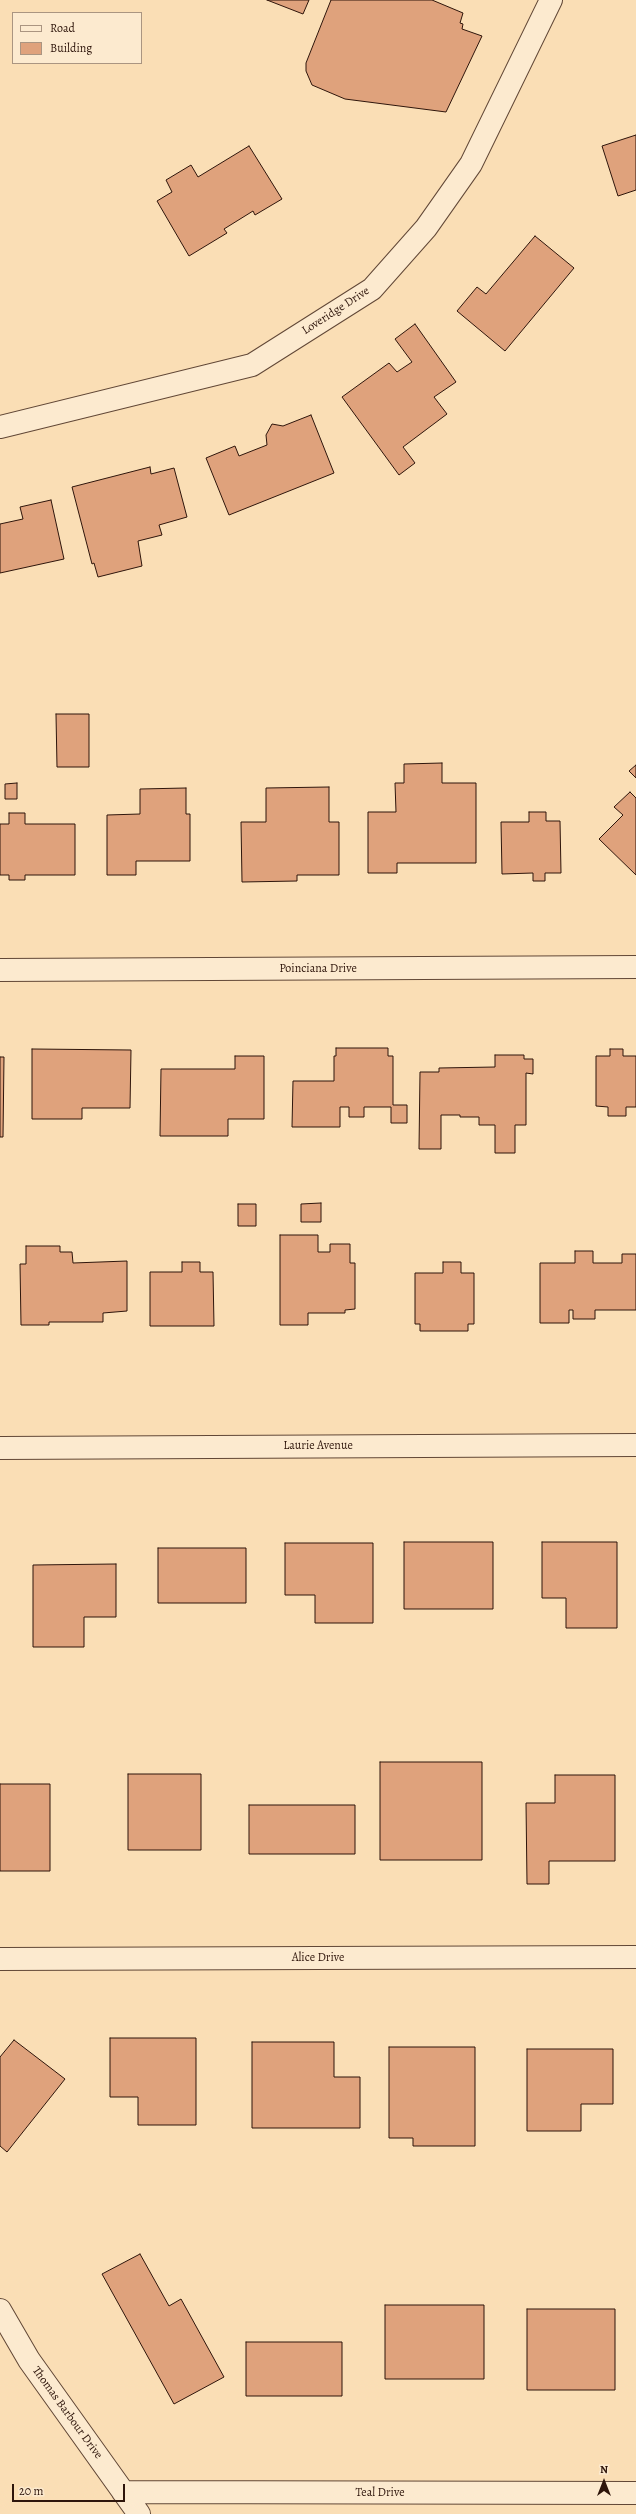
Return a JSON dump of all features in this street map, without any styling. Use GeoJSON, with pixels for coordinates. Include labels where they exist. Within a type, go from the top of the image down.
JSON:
{"type":"FeatureCollection","features":[{"type":"Feature","properties":{"kind":"street","name":"Loveridge Drive"},"geometry":{"type":"LineString","coordinates":[[0,427],[252,365],[372,289],[426,228],[471,164],[551,0]]}},
{"type":"Feature","properties":{"kind":"street","name":"Poinciana Drive"},"geometry":{"type":"LineString","coordinates":[[0,970],[636,967]]}},
{"type":"Feature","properties":{"kind":"street","name":"Laurie Avenue"},"geometry":{"type":"LineString","coordinates":[[0,1448],[636,1445]]}},
{"type":"Feature","properties":{"kind":"street","name":"Alice Drive"},"geometry":{"type":"LineString","coordinates":[[0,1959],[636,1958]]}},
{"type":"Feature","properties":{"kind":"street","name":"Thomas Barbour Drive"},"geometry":{"type":"LineString","coordinates":[[0,2310],[29,2360],[139,2514]]}},
{"type":"Feature","properties":{"kind":"street","name":"Teal Drive"},"geometry":{"type":"LineString","coordinates":[[123,2492],[636,2493]]}},
{"type":"Feature","properties":{"kind":"building"},"geometry":{"type":"Polygon","coordinates":[[[267,0],[309,0],[303,14],[267,0]]]}},
{"type":"Feature","properties":{"kind":"building"},"geometry":{"type":"Polygon","coordinates":[[[331,0],[432,0],[463,13],[460,23],[463,24],[462,29],[482,36],[446,112],[345,99],[312,85],[306,71],[306,63],[331,0]]]}},
{"type":"Feature","properties":{"kind":"building"},"geometry":{"type":"Polygon","coordinates":[[[636,135],[636,190],[618,196],[602,146],[636,135]]]}},
{"type":"Feature","properties":{"kind":"building"},"geometry":{"type":"Polygon","coordinates":[[[249,146],[282,199],[255,215],[253,211],[224,229],[227,233],[189,256],[157,201],[172,192],[166,180],[191,165],[198,177],[249,146]]]}},
{"type":"Feature","properties":{"kind":"building"},"geometry":{"type":"Polygon","coordinates":[[[535,236],[574,268],[505,351],[457,311],[477,287],[486,294],[535,236]]]}},
{"type":"Feature","properties":{"kind":"building"},"geometry":{"type":"Polygon","coordinates":[[[415,324],[456,382],[434,397],[447,414],[403,447],[415,463],[399,475],[342,397],[389,363],[397,372],[412,362],[395,339],[415,324]]]}},
{"type":"Feature","properties":{"kind":"building"},"geometry":{"type":"Polygon","coordinates":[[[311,415],[334,473],[229,515],[206,458],[235,446],[239,456],[267,445],[266,435],[272,424],[283,426],[311,415]]]}},
{"type":"Feature","properties":{"kind":"building"},"geometry":{"type":"Polygon","coordinates":[[[150,467],[151,474],[174,468],[187,517],[159,525],[162,535],[138,541],[142,566],[98,577],[94,563],[92,564],[72,487],[150,467]]]}},
{"type":"Feature","properties":{"kind":"building"},"geometry":{"type":"Polygon","coordinates":[[[51,500],[64,559],[0,573],[0,524],[23,519],[20,507],[51,500]]]}},
{"type":"Feature","properties":{"kind":"building"},"geometry":{"type":"Polygon","coordinates":[[[56,714],[89,714],[89,767],[57,767],[56,714]]]}},
{"type":"Feature","properties":{"kind":"building"},"geometry":{"type":"Polygon","coordinates":[[[442,763],[442,783],[476,783],[476,863],[397,863],[397,873],[368,873],[368,812],[396,812],[395,783],[404,783],[404,764],[442,763]]]}},
{"type":"Feature","properties":{"kind":"building"},"geometry":{"type":"Polygon","coordinates":[[[636,765],[636,778],[629,771],[636,765]]]}},
{"type":"Feature","properties":{"kind":"building"},"geometry":{"type":"Polygon","coordinates":[[[17,783],[17,799],[5,799],[5,784],[17,783]]]}},
{"type":"Feature","properties":{"kind":"building"},"geometry":{"type":"Polygon","coordinates":[[[329,787],[329,822],[339,822],[339,875],[297,875],[297,881],[242,882],[241,822],[266,822],[266,788],[329,787]]]}},
{"type":"Feature","properties":{"kind":"building"},"geometry":{"type":"Polygon","coordinates":[[[186,788],[186,814],[190,814],[190,861],[136,861],[136,875],[107,875],[107,815],[140,814],[140,789],[186,788]]]}},
{"type":"Feature","properties":{"kind":"building"},"geometry":{"type":"Polygon","coordinates":[[[630,792],[636,798],[636,875],[599,839],[623,815],[614,807],[630,792]]]}},
{"type":"Feature","properties":{"kind":"building"},"geometry":{"type":"Polygon","coordinates":[[[529,812],[546,812],[546,821],[560,821],[561,873],[545,873],[545,881],[533,881],[533,873],[502,874],[501,822],[529,822],[529,812]]]}},
{"type":"Feature","properties":{"kind":"building"},"geometry":{"type":"Polygon","coordinates":[[[9,813],[25,813],[25,824],[75,824],[75,875],[25,875],[25,880],[9,880],[9,875],[0,875],[0,824],[9,824],[9,813]]]}},
{"type":"Feature","properties":{"kind":"building"},"geometry":{"type":"Polygon","coordinates":[[[336,1048],[388,1048],[388,1056],[393,1056],[393,1105],[407,1105],[407,1123],[391,1123],[391,1107],[364,1107],[364,1117],[349,1117],[349,1107],[340,1107],[340,1127],[292,1127],[293,1081],[334,1081],[334,1056],[336,1056],[336,1048]]]}},
{"type":"Feature","properties":{"kind":"building"},"geometry":{"type":"Polygon","coordinates":[[[32,1049],[131,1050],[130,1108],[82,1108],[82,1119],[32,1119],[32,1049]]]}},
{"type":"Feature","properties":{"kind":"building"},"geometry":{"type":"Polygon","coordinates":[[[610,1049],[623,1049],[623,1056],[636,1056],[636,1107],[626,1107],[626,1116],[608,1116],[608,1107],[596,1106],[596,1056],[610,1056],[610,1049]]]}},
{"type":"Feature","properties":{"kind":"building"},"geometry":{"type":"Polygon","coordinates":[[[495,1055],[524,1055],[524,1059],[533,1059],[533,1074],[526,1073],[526,1125],[515,1125],[515,1153],[495,1153],[495,1125],[479,1125],[479,1117],[460,1117],[460,1115],[441,1115],[441,1149],[419,1149],[420,1072],[439,1072],[439,1068],[495,1067],[495,1055]]]}},
{"type":"Feature","properties":{"kind":"building"},"geometry":{"type":"Polygon","coordinates":[[[235,1056],[264,1056],[264,1119],[228,1119],[228,1136],[160,1136],[161,1069],[235,1069],[235,1056]]]}},
{"type":"Feature","properties":{"kind":"building"},"geometry":{"type":"Polygon","coordinates":[[[0,1057],[4,1057],[3,1137],[0,1137],[0,1057]]]}},
{"type":"Feature","properties":{"kind":"building"},"geometry":{"type":"Polygon","coordinates":[[[321,1203],[321,1222],[301,1222],[301,1204],[321,1203]]]}},
{"type":"Feature","properties":{"kind":"building"},"geometry":{"type":"Polygon","coordinates":[[[238,1204],[256,1204],[256,1226],[238,1226],[238,1204]]]}},
{"type":"Feature","properties":{"kind":"building"},"geometry":{"type":"Polygon","coordinates":[[[280,1235],[318,1235],[318,1252],[330,1252],[330,1244],[350,1244],[350,1263],[355,1263],[355,1309],[345,1310],[345,1313],[308,1313],[308,1325],[280,1325],[280,1235]]]}},
{"type":"Feature","properties":{"kind":"building"},"geometry":{"type":"Polygon","coordinates":[[[26,1246],[60,1246],[60,1252],[72,1252],[73,1263],[127,1261],[127,1311],[103,1313],[103,1322],[49,1322],[49,1325],[21,1325],[20,1264],[26,1264],[26,1246]]]}},
{"type":"Feature","properties":{"kind":"building"},"geometry":{"type":"Polygon","coordinates":[[[575,1251],[593,1251],[593,1263],[622,1263],[622,1254],[636,1254],[636,1310],[595,1310],[595,1319],[573,1319],[573,1310],[569,1310],[569,1323],[540,1323],[540,1263],[575,1263],[575,1251]]]}},
{"type":"Feature","properties":{"kind":"building"},"geometry":{"type":"Polygon","coordinates":[[[182,1262],[200,1262],[200,1272],[213,1272],[214,1326],[150,1326],[150,1272],[182,1272],[182,1262]]]}},
{"type":"Feature","properties":{"kind":"building"},"geometry":{"type":"Polygon","coordinates":[[[443,1262],[461,1262],[461,1273],[474,1273],[474,1324],[468,1324],[468,1331],[420,1331],[420,1324],[415,1324],[415,1273],[443,1273],[443,1262]]]}},
{"type":"Feature","properties":{"kind":"building"},"geometry":{"type":"Polygon","coordinates":[[[404,1542],[493,1542],[493,1609],[404,1609],[404,1542]]]}},
{"type":"Feature","properties":{"kind":"building"},"geometry":{"type":"Polygon","coordinates":[[[542,1542],[617,1542],[617,1628],[566,1628],[566,1598],[542,1598],[542,1542]]]}},
{"type":"Feature","properties":{"kind":"building"},"geometry":{"type":"Polygon","coordinates":[[[285,1543],[373,1543],[373,1623],[315,1623],[315,1595],[285,1595],[285,1543]]]}},
{"type":"Feature","properties":{"kind":"building"},"geometry":{"type":"Polygon","coordinates":[[[158,1548],[246,1548],[246,1603],[158,1603],[158,1548]]]}},
{"type":"Feature","properties":{"kind":"building"},"geometry":{"type":"Polygon","coordinates":[[[116,1564],[116,1617],[84,1617],[84,1647],[33,1647],[33,1565],[116,1564]]]}},
{"type":"Feature","properties":{"kind":"building"},"geometry":{"type":"Polygon","coordinates":[[[380,1762],[482,1762],[482,1860],[380,1860],[380,1762]]]}},
{"type":"Feature","properties":{"kind":"building"},"geometry":{"type":"Polygon","coordinates":[[[128,1774],[201,1774],[201,1850],[128,1850],[128,1774]]]}},
{"type":"Feature","properties":{"kind":"building"},"geometry":{"type":"Polygon","coordinates":[[[555,1775],[615,1775],[615,1861],[549,1861],[549,1884],[527,1884],[526,1803],[555,1803],[555,1775]]]}},
{"type":"Feature","properties":{"kind":"building"},"geometry":{"type":"Polygon","coordinates":[[[0,1784],[50,1784],[50,1871],[0,1871],[0,1784]]]}},
{"type":"Feature","properties":{"kind":"building"},"geometry":{"type":"Polygon","coordinates":[[[249,1805],[355,1805],[355,1854],[249,1854],[249,1805]]]}},
{"type":"Feature","properties":{"kind":"building"},"geometry":{"type":"Polygon","coordinates":[[[110,2038],[196,2038],[196,2125],[138,2125],[138,2097],[110,2097],[110,2038]]]}},
{"type":"Feature","properties":{"kind":"building"},"geometry":{"type":"Polygon","coordinates":[[[14,2040],[65,2079],[7,2152],[0,2146],[0,2057],[14,2040]]]}},
{"type":"Feature","properties":{"kind":"building"},"geometry":{"type":"Polygon","coordinates":[[[252,2042],[334,2042],[334,2077],[360,2077],[360,2128],[252,2128],[252,2042]]]}},
{"type":"Feature","properties":{"kind":"building"},"geometry":{"type":"Polygon","coordinates":[[[389,2047],[475,2047],[475,2146],[413,2146],[413,2138],[389,2138],[389,2047]]]}},
{"type":"Feature","properties":{"kind":"building"},"geometry":{"type":"Polygon","coordinates":[[[527,2049],[613,2049],[613,2104],[581,2104],[581,2131],[527,2131],[527,2049]]]}},
{"type":"Feature","properties":{"kind":"building"},"geometry":{"type":"Polygon","coordinates":[[[140,2254],[169,2306],[181,2299],[224,2377],[174,2404],[102,2274],[140,2254]]]}},
{"type":"Feature","properties":{"kind":"building"},"geometry":{"type":"Polygon","coordinates":[[[385,2305],[484,2305],[484,2379],[385,2379],[385,2305]]]}},
{"type":"Feature","properties":{"kind":"building"},"geometry":{"type":"Polygon","coordinates":[[[527,2309],[615,2309],[615,2390],[527,2390],[527,2309]]]}},
{"type":"Feature","properties":{"kind":"building"},"geometry":{"type":"Polygon","coordinates":[[[246,2342],[342,2342],[342,2396],[246,2396],[246,2342]]]}}]}
